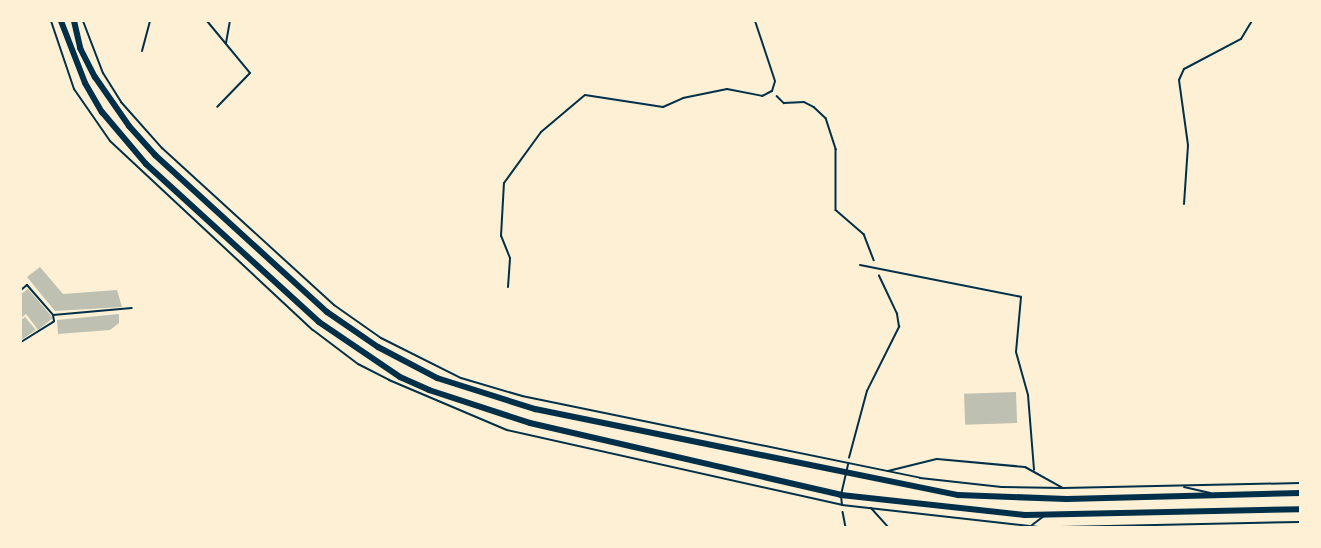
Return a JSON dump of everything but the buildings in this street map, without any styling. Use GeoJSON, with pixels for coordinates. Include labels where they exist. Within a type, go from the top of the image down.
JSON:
{"type":"FeatureCollection","features":[{"type":"Feature","properties":{"kind":"street"},"geometry":{"type":"LineString","coordinates":[[61,21],[85,83],[119,134],[146,164],[319,322],[400,376],[478,409],[841,495],[944,508],[1046,515],[1300,509]]}},
{"type":"Feature","properties":{"kind":"street"},"geometry":{"type":"LineString","coordinates":[[74,21],[80,48],[95,77],[129,126],[155,155],[327,312],[407,364],[483,395],[846,474],[958,495],[1006,499],[1300,493]]}},
{"type":"Feature","properties":{"kind":"lane"},"geometry":{"type":"LineString","coordinates":[[51,21],[74,89],[110,141],[313,330],[358,364],[389,380],[507,430],[842,505],[1037,527]]}},
{"type":"Feature","properties":{"kind":"lane"},"geometry":{"type":"LineString","coordinates":[[83,21],[103,73],[136,120],[334,305],[381,338],[461,378],[522,396],[886,472],[1002,487],[1063,488],[1300,483]]}},
{"type":"Feature","properties":{"kind":"lane"},"geometry":{"type":"LineString","coordinates":[[142,51],[150,21]]}},
{"type":"Feature","properties":{"kind":"lane"},"geometry":{"type":"LineString","coordinates":[[207,21],[250,73],[216,107]]}},
{"type":"Feature","properties":{"kind":"lane"},"geometry":{"type":"LineString","coordinates":[[226,43],[230,21]]}},
{"type":"Feature","properties":{"kind":"lane"},"geometry":{"type":"LineString","coordinates":[[508,287],[510,258],[501,236],[504,183],[541,132],[585,95],[663,107],[682,98],[718,91],[762,96],[772,91],[775,81],[755,21]]}},
{"type":"Feature","properties":{"kind":"lane"},"geometry":{"type":"LineString","coordinates":[[1184,204],[1188,145],[1179,80],[1184,69],[1241,39],[1252,21]]}},
{"type":"Feature","properties":{"kind":"lane"},"geometry":{"type":"LineString","coordinates":[[860,265],[1021,297],[1016,352],[1028,395],[1034,471]]}},
{"type":"Feature","properties":{"kind":"lane"},"geometry":{"type":"LineString","coordinates":[[21,290],[27,285],[53,315],[54,321],[21,342]]}},
{"type":"Feature","properties":{"kind":"lane"},"geometry":{"type":"LineString","coordinates":[[53,315],[132,308]]}},
{"type":"Feature","properties":{"kind":"lane"},"geometry":{"type":"LineString","coordinates":[[886,472],[921,460],[937,459],[1034,471],[1063,488]]}},
{"type":"Feature","properties":{"kind":"lane"},"geometry":{"type":"LineString","coordinates":[[842,505],[841,495],[848,464]]}},
{"type":"Feature","properties":{"kind":"lane"},"geometry":{"type":"LineString","coordinates":[[1179,486],[1216,494]]}},
{"type":"Feature","properties":{"kind":"lane"},"geometry":{"type":"LineString","coordinates":[[871,508],[888,527]]}},
{"type":"Feature","properties":{"kind":"lane"},"geometry":{"type":"LineString","coordinates":[[1031,527],[1046,515]]}},
{"type":"Feature","properties":{"kind":"lane"},"geometry":{"type":"LineString","coordinates":[[1061,527],[1300,522]]}},
{"type":"Feature","properties":{"kind":"path"},"geometry":{"type":"LineString","coordinates":[[772,91],[784,103],[804,102],[826,118],[836,148],[836,210],[864,234],[876,269],[897,314],[899,327],[867,391],[848,464]]}},
{"type":"Feature","properties":{"kind":"path"},"geometry":{"type":"LineString","coordinates":[[842,505],[846,527]]}}]}
